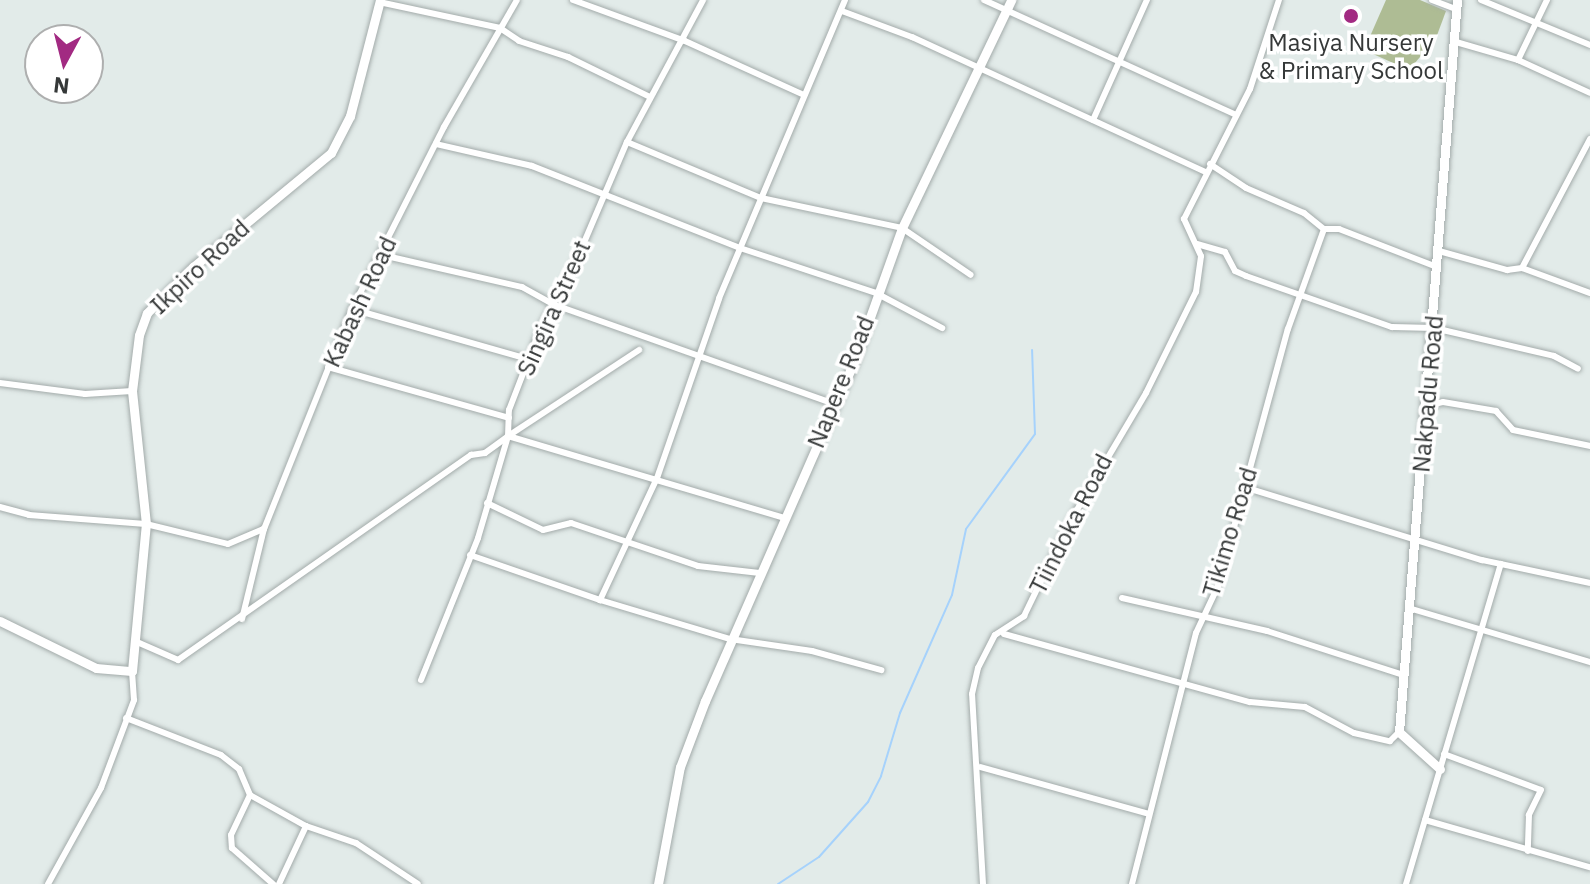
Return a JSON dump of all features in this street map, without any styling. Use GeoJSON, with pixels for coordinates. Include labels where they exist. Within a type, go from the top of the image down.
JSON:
{"type":"FeatureCollection","features":[{"type":"Feature","properties":{"kind":"street","name":"Kabash Road"},"geometry":{"type":"LineString","coordinates":[[242,619],[264,529],[352,309],[436,144],[517,0]]}},
{"type":"Feature","properties":{"kind":"street"},"geometry":{"type":"LineString","coordinates":[[573,0],[685,41],[804,95]]}},
{"type":"Feature","properties":{"kind":"street","name":"Singira Street"},"geometry":{"type":"LineString","coordinates":[[421,680],[470,555],[508,436],[509,418],[541,327],[555,305],[627,142],[650,97],[685,41],[703,0]]}},
{"type":"Feature","properties":{"kind":"street"},"geometry":{"type":"LineString","coordinates":[[600,600],[657,478],[678,408],[703,356],[709,325],[845,0]]}},
{"type":"Feature","properties":{"kind":"street"},"geometry":{"type":"LineString","coordinates":[[984,0],[1008,5],[1118,64],[1236,115]]}},
{"type":"Feature","properties":{"kind":"street"},"geometry":{"type":"LineString","coordinates":[[1093,120],[1147,0]]}},
{"type":"Feature","properties":{"kind":"street"},"geometry":{"type":"LineString","coordinates":[[1432,0],[1456,5]]}},
{"type":"Feature","properties":{"kind":"street"},"geometry":{"type":"LineString","coordinates":[[1481,0],[1590,45]]}},
{"type":"Feature","properties":{"kind":"street"},"geometry":{"type":"LineString","coordinates":[[1518,60],[1547,0]]}},
{"type":"Feature","properties":{"kind":"street"},"geometry":{"type":"LineString","coordinates":[[379,1],[500,28],[519,41],[568,57],[650,97]]}},
{"type":"Feature","properties":{"kind":"street","name":"Ikpiro Road"},"geometry":{"type":"LineString","coordinates":[[132,671],[146,524],[132,391],[133,353],[147,313],[193,267],[331,153],[350,116],[379,1]]}},
{"type":"Feature","properties":{"kind":"street"},"geometry":{"type":"LineString","coordinates":[[842,11],[980,69],[1206,172],[1250,89],[1277,1]]}},
{"type":"Feature","properties":{"kind":"street","name":"Napere Road"},"geometry":{"type":"LineString","coordinates":[[658,884],[680,767],[730,639],[835,404],[902,228],[1008,5]]}},
{"type":"Feature","properties":{"kind":"street","name":"Nakpadu Road"},"geometry":{"type":"LineString","coordinates":[[1399,732],[1412,609],[1456,42],[1456,5]]}},
{"type":"Feature","properties":{"kind":"street"},"geometry":{"type":"LineString","coordinates":[[1456,42],[1518,60],[1590,93]]}},
{"type":"Feature","properties":{"kind":"street"},"geometry":{"type":"LineString","coordinates":[[1522,268],[1590,139]]}},
{"type":"Feature","properties":{"kind":"street"},"geometry":{"type":"LineString","coordinates":[[627,142],[761,198],[902,228],[971,275]]}},
{"type":"Feature","properties":{"kind":"street"},"geometry":{"type":"LineString","coordinates":[[436,144],[532,166],[740,248],[876,293],[942,328]]}},
{"type":"Feature","properties":{"kind":"street"},"geometry":{"type":"LineString","coordinates":[[1210,164],[1246,188],[1304,213],[1324,229],[1339,229],[1438,267]]}},
{"type":"Feature","properties":{"kind":"street","name":"Tiindoka Road"},"geometry":{"type":"LineString","coordinates":[[983,884],[980,767],[972,694],[978,668],[995,635],[1004,634],[1024,616],[1196,292],[1201,273],[1197,244],[1184,219],[1206,172]]}},
{"type":"Feature","properties":{"kind":"street","name":"Tikimo Road"},"geometry":{"type":"LineString","coordinates":[[1132,884],[1203,616],[1223,571],[1299,293],[1324,229]]}},
{"type":"Feature","properties":{"kind":"street"},"geometry":{"type":"LineString","coordinates":[[1197,244],[1225,252],[1235,271],[1246,276],[1392,327],[1434,328],[1554,356],[1578,369]]}},
{"type":"Feature","properties":{"kind":"street"},"geometry":{"type":"LineString","coordinates":[[1439,251],[1507,270],[1522,268],[1590,293]]}},
{"type":"Feature","properties":{"kind":"street"},"geometry":{"type":"LineString","coordinates":[[382,255],[522,287],[555,305],[835,404]]}},
{"type":"Feature","properties":{"kind":"street"},"geometry":{"type":"LineString","coordinates":[[352,309],[531,360]]}},
{"type":"Feature","properties":{"kind":"street"},"geometry":{"type":"LineString","coordinates":[[137,642],[178,660],[242,619],[471,455],[485,453],[639,350]]}},
{"type":"Feature","properties":{"kind":"street"},"geometry":{"type":"LineString","coordinates":[[328,367],[509,418]]}},
{"type":"Feature","properties":{"kind":"street"},"geometry":{"type":"LineString","coordinates":[[0,383],[85,394],[132,391]]}},
{"type":"Feature","properties":{"kind":"street"},"geometry":{"type":"LineString","coordinates":[[1428,392],[1443,402]]}},
{"type":"Feature","properties":{"kind":"street"},"geometry":{"type":"LineString","coordinates":[[1426,406],[1443,402],[1496,411],[1513,430],[1590,446]]}},
{"type":"Feature","properties":{"kind":"street"},"geometry":{"type":"LineString","coordinates":[[508,436],[784,518]]}},
{"type":"Feature","properties":{"kind":"street"},"geometry":{"type":"LineString","coordinates":[[1244,487],[1349,516],[1369,528],[1417,536],[1501,564],[1590,583]]}},
{"type":"Feature","properties":{"kind":"street"},"geometry":{"type":"LineString","coordinates":[[487,503],[543,530],[571,523],[626,545],[658,550],[698,566],[760,573]]}},
{"type":"Feature","properties":{"kind":"street"},"geometry":{"type":"LineString","coordinates":[[0,507],[29,515],[146,524],[228,544],[264,529]]}},
{"type":"Feature","properties":{"kind":"street"},"geometry":{"type":"LineString","coordinates":[[470,555],[600,600],[730,639],[812,651],[881,670]]}},
{"type":"Feature","properties":{"kind":"street"},"geometry":{"type":"LineString","coordinates":[[1406,884],[1501,564]]}},
{"type":"Feature","properties":{"kind":"street"},"geometry":{"type":"LineString","coordinates":[[1122,598],[1203,616],[1403,675]]}},
{"type":"Feature","properties":{"kind":"street"},"geometry":{"type":"LineString","coordinates":[[1412,609],[1590,662]]}},
{"type":"Feature","properties":{"kind":"street"},"geometry":{"type":"LineString","coordinates":[[0,621],[96,668],[132,671],[134,700],[101,788],[48,884]]}},
{"type":"Feature","properties":{"kind":"street"},"geometry":{"type":"LineString","coordinates":[[1004,634],[1250,702],[1305,707],[1354,733],[1390,741],[1399,732],[1440,769]]}},
{"type":"Feature","properties":{"kind":"street"},"geometry":{"type":"LineString","coordinates":[[126,718],[221,755],[239,769],[250,795],[306,826],[356,843],[418,884]]}},
{"type":"Feature","properties":{"kind":"street"},"geometry":{"type":"LineString","coordinates":[[1444,754],[1541,790],[1529,815],[1528,851]]}},
{"type":"Feature","properties":{"kind":"street"},"geometry":{"type":"LineString","coordinates":[[980,767],[1149,814]]}},
{"type":"Feature","properties":{"kind":"street"},"geometry":{"type":"LineString","coordinates":[[250,795],[231,835],[232,848],[276,884],[306,826]]}},
{"type":"Feature","properties":{"kind":"street"},"geometry":{"type":"LineString","coordinates":[[1425,820],[1589,867]]}},
{"type":"Feature","properties":{"kind":"green space"},"geometry":{"type":"Polygon","coordinates":[[[1386,0],[1420,0],[1446,11],[1436,38],[1409,70],[1364,50],[1386,0]]]}},
{"type":"Feature","properties":{"kind":"waterway"},"geometry":{"type":"LineString","coordinates":[[778,884],[819,857],[868,802],[881,776],[900,713],[952,595],[966,529],[1035,434],[1032,350]]}},
{"type":"Feature","properties":{"kind":"place","name":"Masiya Nursery & Primary School"},"geometry":{"type":"Point","coordinates":[1351,16]}}]}
